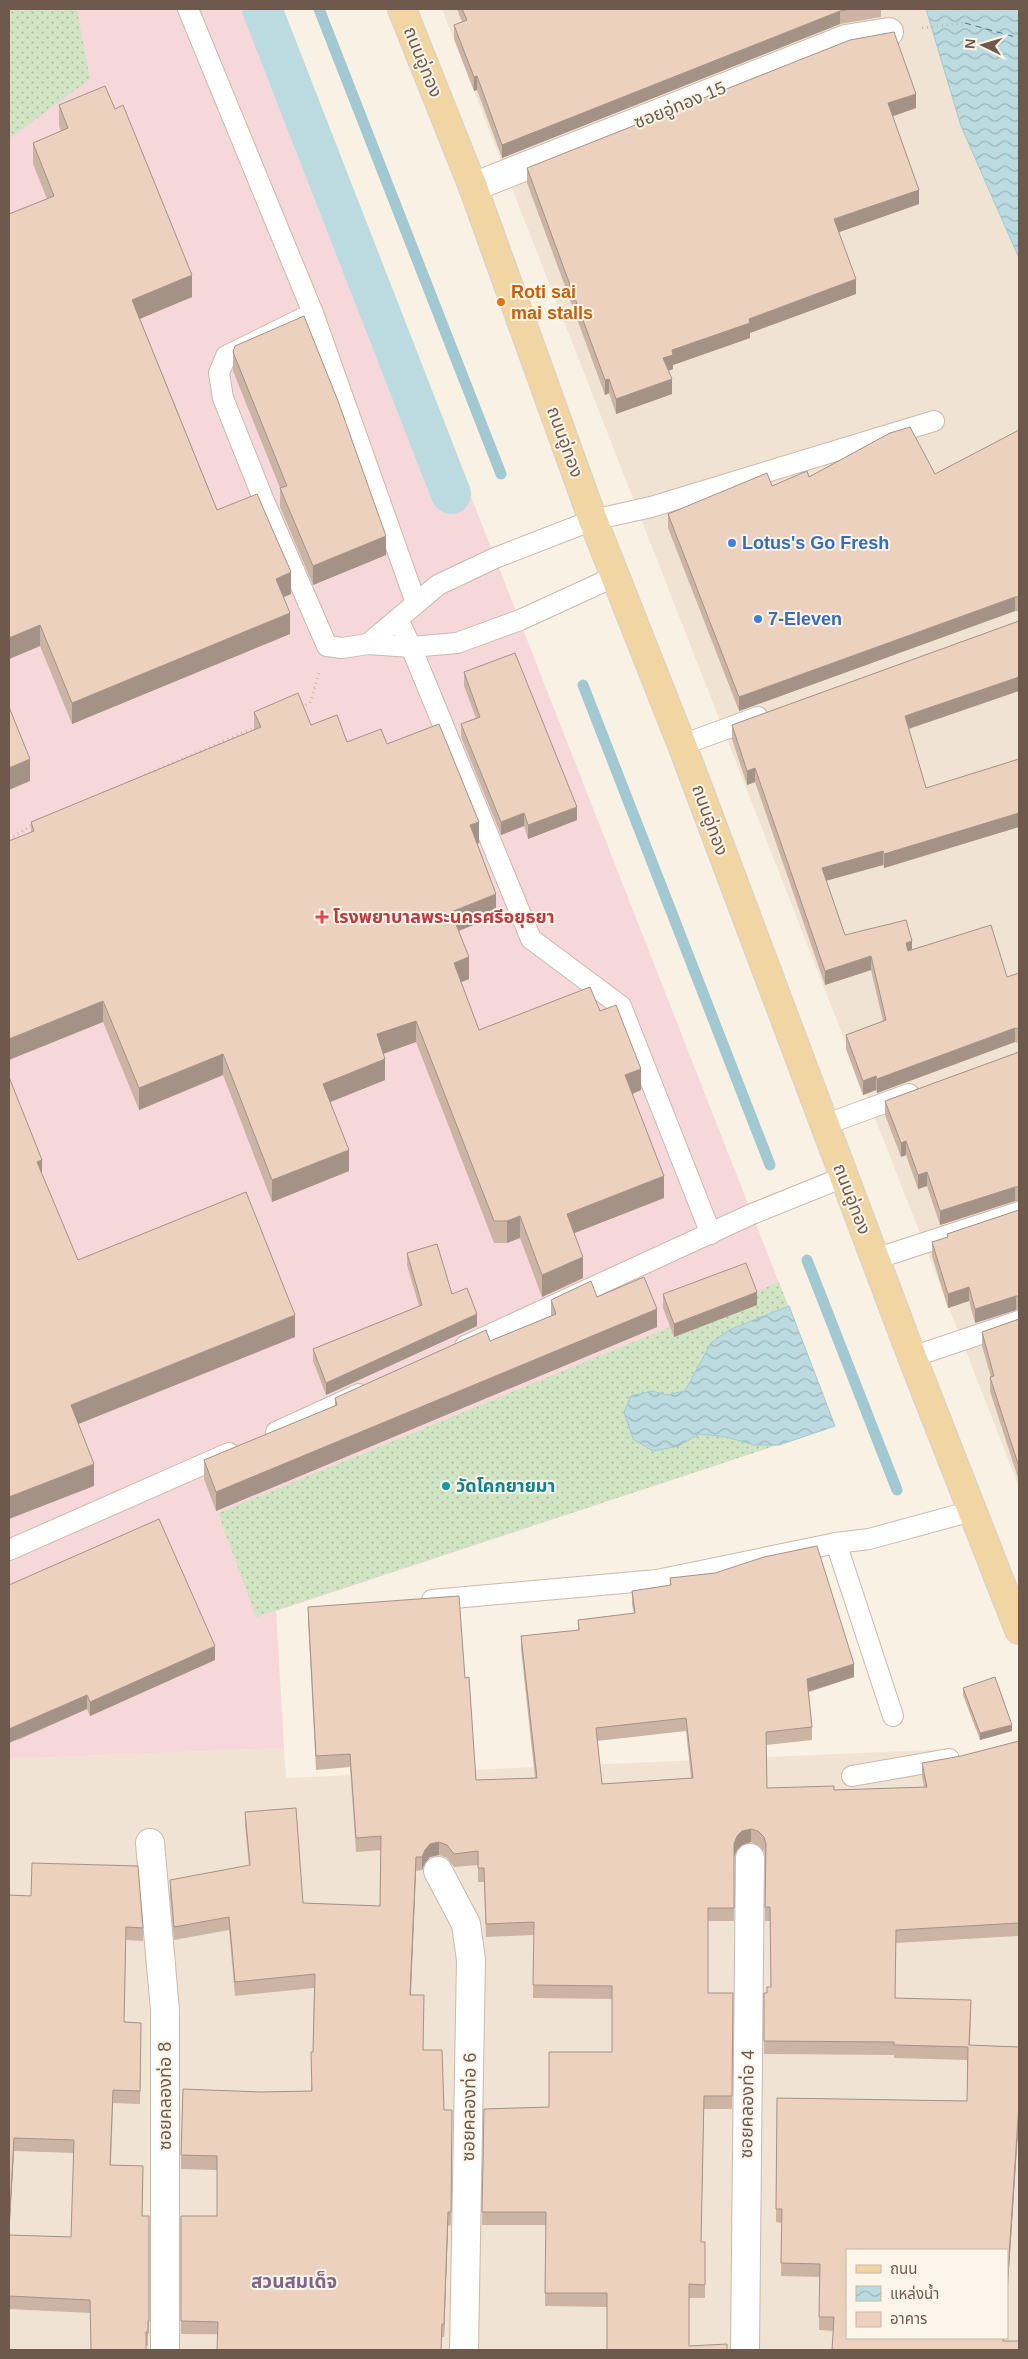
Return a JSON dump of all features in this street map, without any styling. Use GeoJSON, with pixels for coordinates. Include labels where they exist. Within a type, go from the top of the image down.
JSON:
{"type":"FeatureCollection","features":[{"type":"Feature","properties":{"kind":"main road","name":"ถนนอู่ทอง"},"geometry":{"type":"LineString","coordinates":[[402,9],[473,187],[593,520],[682,745],[912,1357],[1019,1630]]}},
{"type":"Feature","properties":{"kind":"street","name":"ซอยอู่ทอง 15"},"geometry":{"type":"LineString","coordinates":[[473,187],[846,39],[889,32]]}},
{"type":"Feature","properties":{"kind":"street","name":"ซอยคลองท่อ 8"},"geometry":{"type":"LineString","coordinates":[[150,1843],[165,2010],[165,2350]]}},
{"type":"Feature","properties":{"kind":"street","name":"ซอยคลองท่อ 4"},"geometry":{"type":"LineString","coordinates":[[744,2350],[750,1858]]}},
{"type":"Feature","properties":{"kind":"street","name":"ซอยคลองท่อ 6"},"geometry":{"type":"LineString","coordinates":[[438,1871],[466,1924],[471,1960],[464,2350]]}},
{"type":"Feature","properties":{"kind":"lane"},"geometry":{"type":"LineString","coordinates":[[188,9],[313,313],[416,603]]}},
{"type":"Feature","properties":{"kind":"lane"},"geometry":{"type":"LineString","coordinates":[[313,313],[226,356],[218,373],[223,398],[264,502],[327,646],[342,648],[368,644],[411,647],[457,643],[520,620],[616,576]]}},
{"type":"Feature","properties":{"kind":"lane"},"geometry":{"type":"LineString","coordinates":[[368,644],[438,585],[495,558],[593,520],[651,507],[934,421]]}},
{"type":"Feature","properties":{"kind":"lane"},"geometry":{"type":"LineString","coordinates":[[398,619],[530,939],[621,1006],[710,1234]]}},
{"type":"Feature","properties":{"kind":"lane"},"geometry":{"type":"LineString","coordinates":[[682,745],[779,709]]}},
{"type":"Feature","properties":{"kind":"lane"},"geometry":{"type":"LineString","coordinates":[[824,1125],[929,1086]]}},
{"type":"Feature","properties":{"kind":"lane"},"geometry":{"type":"LineString","coordinates":[[450,1352],[752,1214],[844,1176]]}},
{"type":"Feature","properties":{"kind":"lane"},"geometry":{"type":"LineString","coordinates":[[876,1259],[1019,1212]]}},
{"type":"Feature","properties":{"kind":"lane"},"geometry":{"type":"LineString","coordinates":[[912,1357],[1019,1321]]}},
{"type":"Feature","properties":{"kind":"lane"},"geometry":{"type":"LineString","coordinates":[[9,1550],[379,1385]]}},
{"type":"Feature","properties":{"kind":"lane"},"geometry":{"type":"LineString","coordinates":[[425,1600],[658,1580],[836,1543],[870,1539],[972,1511]]}},
{"type":"Feature","properties":{"kind":"lane"},"geometry":{"type":"LineString","coordinates":[[836,1543],[893,1716]]}},
{"type":"Feature","properties":{"kind":"lane"},"geometry":{"type":"LineString","coordinates":[[852,1776],[966,1756]]}},
{"type":"Feature","properties":{"kind":"path"},"geometry":{"type":"LineString","coordinates":[[889,32],[965,23]]}},
{"type":"Feature","properties":{"kind":"path"},"geometry":{"type":"LineString","coordinates":[[292,711],[310,703],[327,646]]}},
{"type":"Feature","properties":{"kind":"path"},"geometry":{"type":"LineString","coordinates":[[140,777],[256,726]]}},
{"type":"Feature","properties":{"kind":"path"},"geometry":{"type":"LineString","coordinates":[[9,838],[41,820]]}},
{"type":"Feature","properties":{"kind":"shaded area","name":"โรงพยาบาลพระนครศรีอยุธยา"},"geometry":{"type":"Polygon","coordinates":[[[9,9],[280,9],[835,1426],[276,1611],[284,1748],[9,1759],[9,9]]]}},
{"type":"Feature","properties":{"kind":"shaded area"},"geometry":{"type":"Polygon","coordinates":[[[442,9],[926,9],[961,126],[1019,258],[1019,1487],[442,9]]]}},
{"type":"Feature","properties":{"kind":"shaded area"},"geometry":{"type":"Polygon","coordinates":[[[284,1748],[286,1778],[953,1749],[958,1761],[1019,1749],[1019,2350],[9,2350],[9,1759],[284,1748]]]}},
{"type":"Feature","properties":{"kind":"green space"},"geometry":{"type":"Polygon","coordinates":[[[9,9],[77,9],[90,79],[9,139],[9,9]]]}},
{"type":"Feature","properties":{"kind":"green space"},"geometry":{"type":"Polygon","coordinates":[[[779,1282],[835,1426],[256,1617],[218,1513],[779,1282]]]}},
{"type":"Feature","properties":{"kind":"water"},"geometry":{"type":"Polygon","coordinates":[[[926,9],[1019,9],[1019,258],[961,126],[926,9]]]}},
{"type":"Feature","properties":{"kind":"water"},"geometry":{"type":"Polygon","coordinates":[[[789,1306],[835,1426],[779,1445],[754,1445],[727,1437],[699,1434],[679,1446],[653,1451],[633,1439],[624,1412],[631,1396],[652,1391],[667,1395],[685,1391],[711,1343],[729,1330],[789,1306]]]}},
{"type":"Feature","properties":{"kind":"building"},"geometry":{"type":"Polygon","coordinates":[[[462,9],[852,9],[840,11],[502,145],[477,76],[474,77],[454,25],[467,20],[462,9]]]}},
{"type":"Feature","properties":{"kind":"building"},"geometry":{"type":"Polygon","coordinates":[[[894,32],[916,94],[888,103],[919,190],[834,219],[856,279],[749,319],[750,323],[672,350],[673,355],[663,358],[672,379],[616,399],[609,379],[605,380],[527,168],[850,40],[894,32]]]}},
{"type":"Feature","properties":{"kind":"building"},"geometry":{"type":"Polygon","coordinates":[[[105,86],[115,109],[123,105],[192,275],[132,300],[217,510],[257,494],[291,572],[276,579],[290,613],[72,703],[40,625],[9,638],[9,214],[54,196],[33,143],[68,128],[59,105],[105,86]]]}},
{"type":"Feature","properties":{"kind":"building"},"geometry":{"type":"Polygon","coordinates":[[[304,316],[338,401],[386,536],[313,566],[280,488],[287,486],[233,352],[235,346],[304,316]]]}},
{"type":"Feature","properties":{"kind":"building"},"geometry":{"type":"Polygon","coordinates":[[[910,427],[935,474],[1019,430],[1019,597],[739,697],[668,514],[767,473],[772,486],[807,471],[809,477],[890,433],[910,427]]]}},
{"type":"Feature","properties":{"kind":"building"},"geometry":{"type":"Polygon","coordinates":[[[1019,621],[1019,677],[905,716],[926,788],[1019,759],[1019,813],[884,854],[883,851],[822,868],[845,935],[906,920],[912,941],[906,943],[908,951],[991,925],[1007,977],[1019,973],[1019,1029],[1015,1028],[877,1079],[876,1076],[863,1081],[846,1035],[886,1020],[871,956],[825,971],[755,768],[747,771],[732,725],[1019,621]]]}},
{"type":"Feature","properties":{"kind":"building"},"geometry":{"type":"Polygon","coordinates":[[[515,653],[577,807],[528,825],[524,813],[501,822],[461,724],[480,717],[464,672],[515,653]]]}},
{"type":"Feature","properties":{"kind":"building"},"geometry":{"type":"Polygon","coordinates":[[[298,693],[311,725],[337,715],[347,742],[381,729],[387,744],[439,724],[479,822],[470,825],[496,894],[451,912],[469,957],[454,963],[479,1030],[590,987],[600,1011],[616,1005],[641,1069],[625,1075],[664,1176],[567,1214],[583,1257],[542,1275],[520,1216],[507,1221],[494,1221],[416,1021],[377,1034],[385,1059],[323,1084],[349,1150],[272,1180],[223,1054],[139,1088],[103,1001],[9,1039],[9,841],[34,831],[31,822],[261,727],[254,712],[298,693]]]}},
{"type":"Feature","properties":{"kind":"building"},"geometry":{"type":"Polygon","coordinates":[[[9,707],[30,759],[9,768],[9,707]]]}},
{"type":"Feature","properties":{"kind":"building"},"geometry":{"type":"Polygon","coordinates":[[[1019,1052],[1019,1187],[940,1211],[927,1172],[918,1175],[906,1141],[901,1143],[885,1101],[1019,1052]]]}},
{"type":"Feature","properties":{"kind":"building"},"geometry":{"type":"Polygon","coordinates":[[[9,1077],[42,1160],[37,1162],[78,1260],[246,1192],[295,1315],[71,1405],[94,1464],[9,1497],[9,1077]]]}},
{"type":"Feature","properties":{"kind":"building"},"geometry":{"type":"Polygon","coordinates":[[[1019,1210],[1019,1296],[975,1309],[969,1287],[948,1294],[932,1242],[948,1237],[947,1234],[1019,1210]]]}},
{"type":"Feature","properties":{"kind":"building"},"geometry":{"type":"Polygon","coordinates":[[[437,1244],[452,1294],[467,1288],[477,1314],[326,1383],[313,1349],[422,1305],[407,1253],[437,1244]]]}},
{"type":"Feature","properties":{"kind":"building"},"geometry":{"type":"Polygon","coordinates":[[[746,1263],[757,1292],[674,1324],[663,1294],[746,1263]]]}},
{"type":"Feature","properties":{"kind":"building"},"geometry":{"type":"Polygon","coordinates":[[[644,1277],[657,1309],[216,1492],[204,1460],[337,1405],[335,1398],[486,1330],[490,1341],[556,1314],[551,1300],[591,1281],[597,1297],[644,1277]]]}},
{"type":"Feature","properties":{"kind":"building"},"geometry":{"type":"Polygon","coordinates":[[[1019,1319],[1019,1467],[990,1377],[994,1376],[982,1332],[1019,1319]]]}},
{"type":"Feature","properties":{"kind":"building"},"geometry":{"type":"Polygon","coordinates":[[[159,1519],[215,1646],[90,1702],[87,1695],[9,1729],[9,1585],[159,1519]]]}},
{"type":"Feature","properties":{"kind":"building"},"geometry":{"type":"Polygon","coordinates":[[[817,1546],[854,1664],[807,1679],[812,1727],[766,1732],[767,1788],[834,1786],[834,1790],[927,1787],[922,1763],[961,1756],[1019,1741],[1019,1923],[896,1930],[895,1998],[971,2000],[969,2045],[1019,2047],[1019,2103],[1008,2271],[1008,2249],[846,2249],[846,2339],[1003,2339],[1003,2341],[1019,2341],[1019,2350],[832,2350],[834,2317],[819,2317],[820,2264],[781,2263],[782,2209],[776,2209],[777,2098],[967,2101],[968,2047],[894,2045],[894,2042],[764,2041],[764,1993],[767,1993],[767,1987],[771,1987],[770,1907],[765,1907],[766,1844],[764,1837],[758,1831],[751,1829],[742,1831],[737,1836],[734,1844],[734,1908],[708,1908],[708,1993],[733,1993],[732,2096],[704,2096],[701,2242],[705,2242],[705,2285],[689,2284],[689,2346],[727,2344],[727,2350],[607,2350],[607,2293],[545,2293],[546,2212],[482,2212],[484,2109],[549,2107],[549,2052],[612,2052],[612,1986],[533,1985],[534,1922],[486,1924],[484,1868],[478,1868],[478,1851],[454,1854],[447,1845],[439,1842],[430,1844],[422,1857],[416,1857],[410,1995],[424,1995],[423,2050],[442,2050],[444,2110],[452,2110],[451,2212],[448,2212],[444,2324],[442,2324],[441,2350],[217,2350],[218,2322],[181,2321],[181,2216],[217,2216],[217,2156],[181,2155],[183,2089],[261,2092],[312,2091],[311,2052],[313,2052],[315,1974],[235,1982],[229,1917],[174,1927],[170,1880],[250,1865],[245,1812],[296,1808],[303,1903],[380,1906],[381,1836],[356,1838],[350,1754],[316,1756],[308,1607],[459,1596],[465,1678],[469,1677],[476,1780],[537,1778],[521,1636],[579,1630],[578,1620],[635,1613],[632,1591],[671,1585],[670,1578],[715,1573],[764,1557],[817,1546]],[[686,1718],[596,1728],[602,1784],[693,1778],[686,1718]]]}},
{"type":"Feature","properties":{"kind":"building"},"geometry":{"type":"Polygon","coordinates":[[[995,1677],[1012,1725],[980,1733],[963,1688],[995,1677]]]}},
{"type":"Feature","properties":{"kind":"building"},"geometry":{"type":"Polygon","coordinates":[[[32,1863],[138,1866],[143,1928],[126,1927],[124,2022],[141,2023],[140,2091],[113,2090],[110,2165],[143,2166],[142,2216],[149,2216],[149,2321],[148,2332],[146,2332],[146,2350],[91,2350],[90,2300],[9,2296],[9,2235],[71,2237],[74,2140],[14,2138],[9,2226],[9,1895],[31,1896],[32,1863]]]}},
{"type":"Feature","properties":{"kind":"waterway"},"geometry":{"type":"LineString","coordinates":[[262,9],[451,494]]}},
{"type":"Feature","properties":{"kind":"waterway"},"geometry":{"type":"LineString","coordinates":[[319,9],[501,474]]}},
{"type":"Feature","properties":{"kind":"waterway"},"geometry":{"type":"LineString","coordinates":[[583,685],[770,1165]]}},
{"type":"Feature","properties":{"kind":"waterway"},"geometry":{"type":"LineString","coordinates":[[807,1260],[897,1490]]}},
{"type":"Feature","properties":{"kind":"ferry route"},"geometry":{"type":"LineString","coordinates":[[965,23],[1019,38]]}},
{"type":"Feature","properties":{"kind":"place","name":"Roti sai mai stalls"},"geometry":{"type":"Point","coordinates":[501,302]}},
{"type":"Feature","properties":{"kind":"place","name":"Lotus's Go Fresh"},"geometry":{"type":"Point","coordinates":[732,543]}},
{"type":"Feature","properties":{"kind":"place","name":"7-Eleven"},"geometry":{"type":"Point","coordinates":[758,619]}},
{"type":"Feature","properties":{"kind":"place","name":"โรงพยาบาลพระนครศรีอยุธยา"},"geometry":{"type":"Point","coordinates":[322,917]}},
{"type":"Feature","properties":{"kind":"place","name":"วัดโคกยายมา"},"geometry":{"type":"Point","coordinates":[446,1486]}},
{"type":"Feature","properties":{"kind":"district","name":"สวนสมเด็จ"},"geometry":{"type":"Point","coordinates":[294,2281]}}]}
